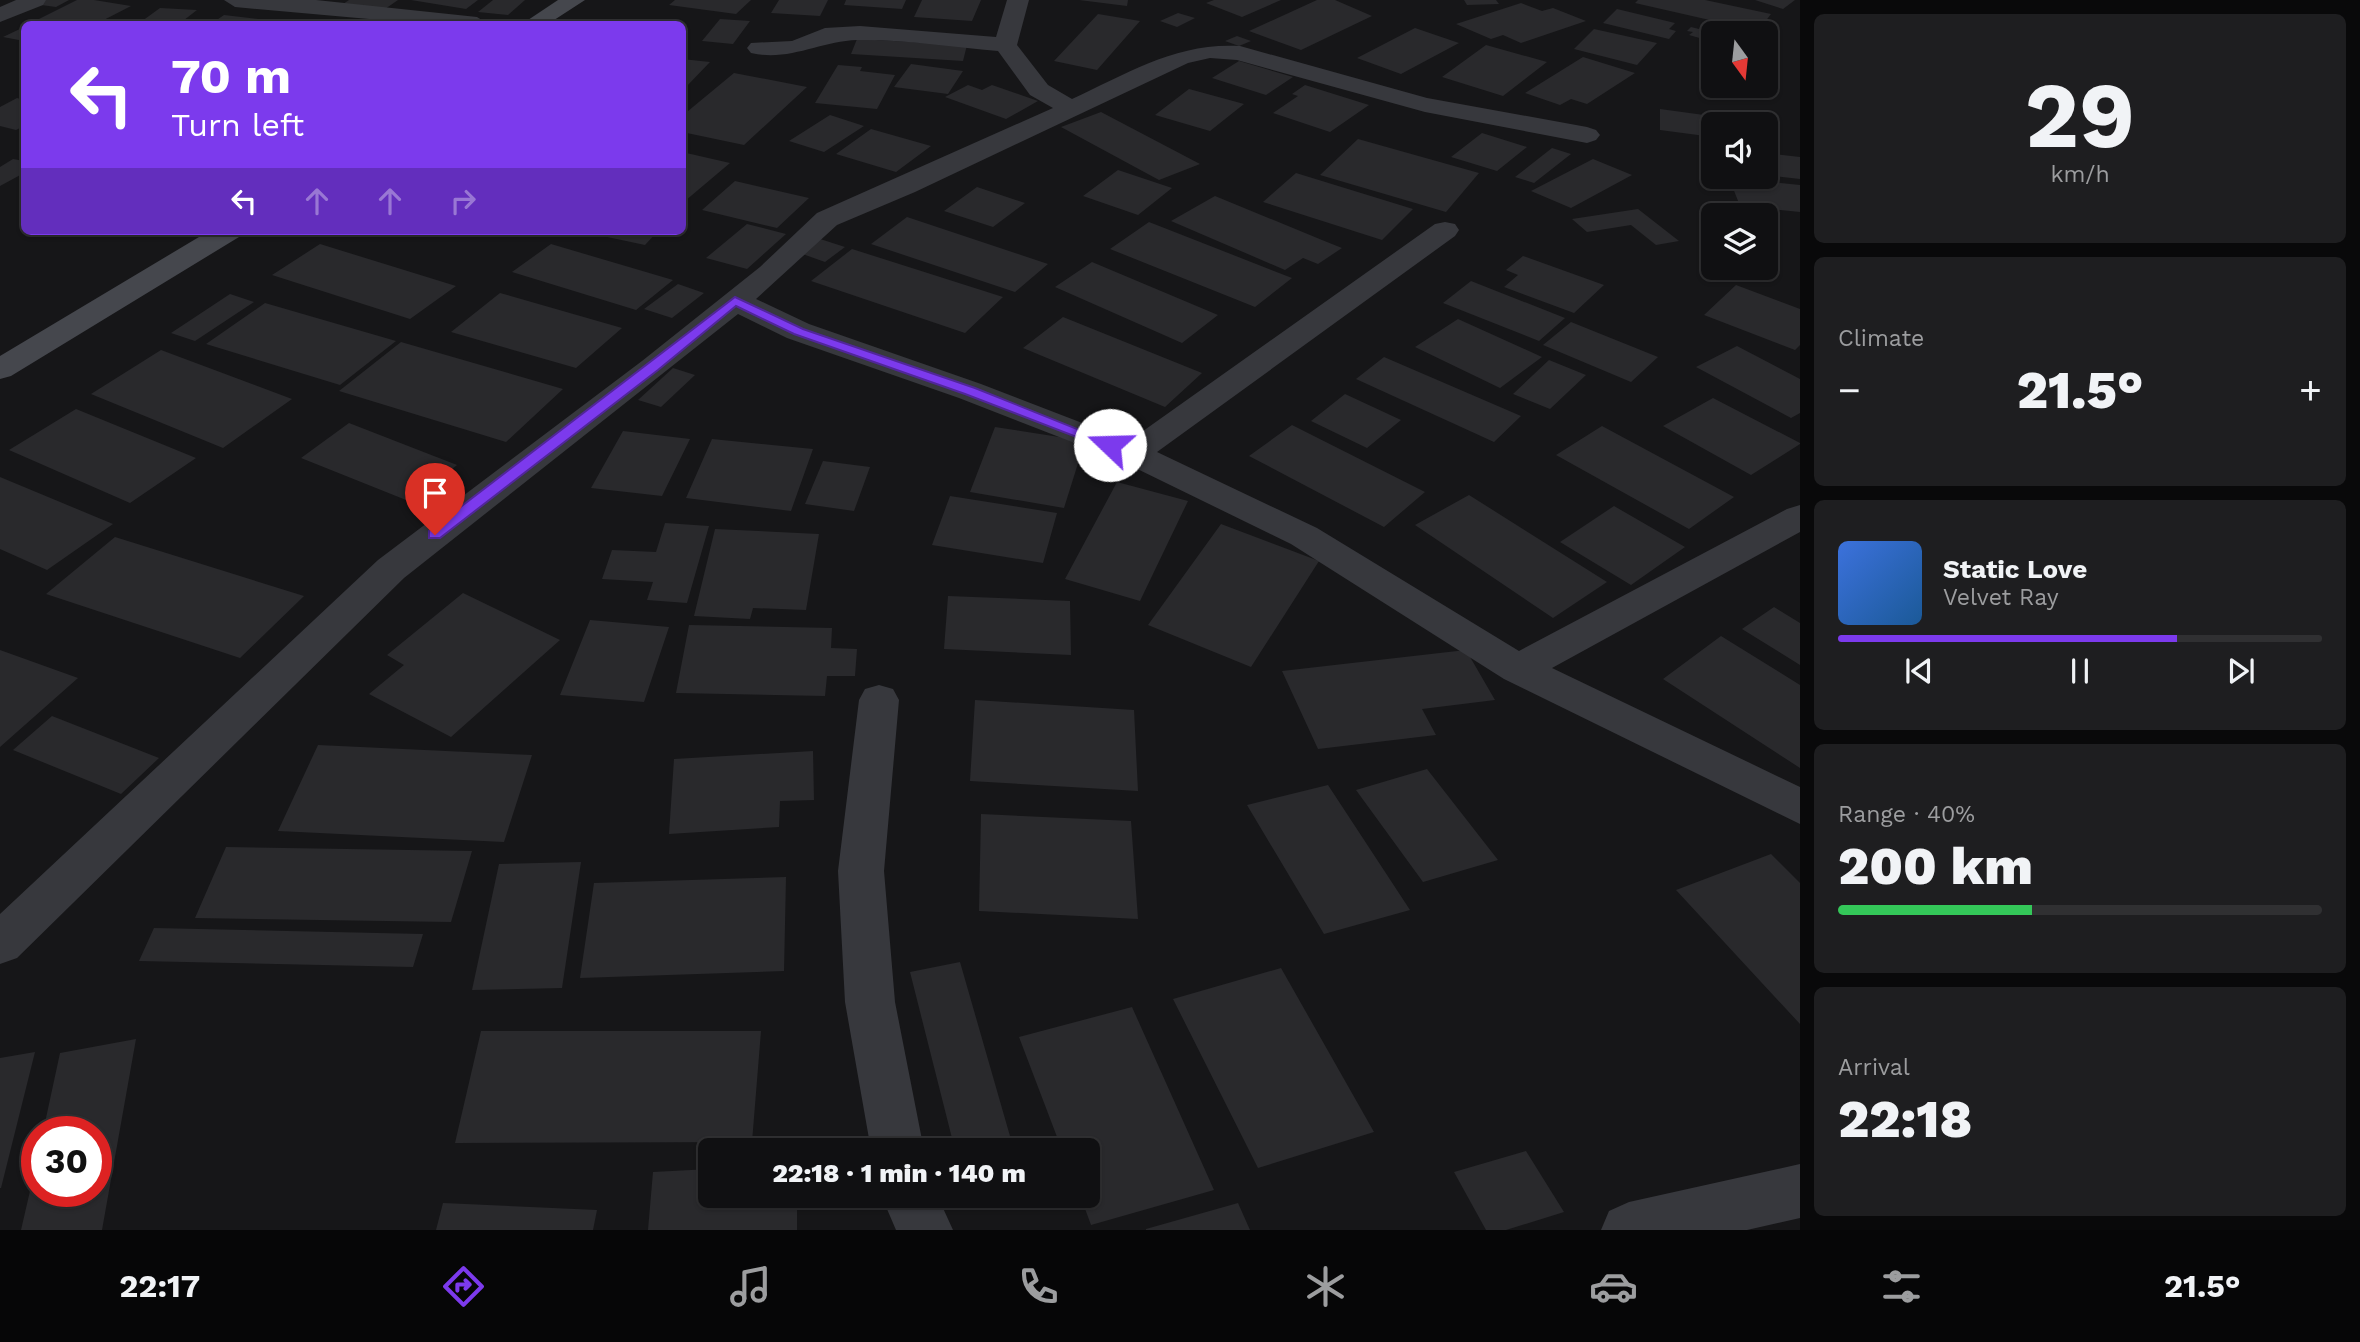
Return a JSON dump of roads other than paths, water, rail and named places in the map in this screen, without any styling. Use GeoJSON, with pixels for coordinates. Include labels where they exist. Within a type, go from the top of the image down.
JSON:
{"type":"FeatureCollection","features":[{"type":"Feature","properties":{"kind":"main road"},"geometry":{"type":"LineString","coordinates":[[538,21],[574,0]]}},
{"type":"Feature","properties":{"kind":"main road"},"geometry":{"type":"LineString","coordinates":[[566,21],[598,1]]}},
{"type":"Feature","properties":{"kind":"main road"},"geometry":{"type":"LineString","coordinates":[[0,340],[183,235]]}},
{"type":"Feature","properties":{"kind":"main road"},"geometry":{"type":"LineString","coordinates":[[0,369],[222,235]]}},
{"type":"Feature","properties":{"kind":"street"},"geometry":{"type":"LineString","coordinates":[[0,15],[35,0]]}},
{"type":"Feature","properties":{"kind":"street"},"geometry":{"type":"LineString","coordinates":[[235,0],[452,21]]}},
{"type":"Feature","properties":{"kind":"street"},"geometry":{"type":"LineString","coordinates":[[1005,45],[1018,0]]}},
{"type":"Feature","properties":{"kind":"street"},"geometry":{"type":"LineString","coordinates":[[759,48],[796,48],[825,35],[860,33],[1005,45],[1039,90],[1072,109]]}},
{"type":"Feature","properties":{"kind":"street"},"geometry":{"type":"LineString","coordinates":[[0,944],[391,569],[653,368],[770,273],[827,219],[906,186],[1180,58],[1210,51],[1240,52],[1289,69],[1425,105],[1587,135]]}},
{"type":"Feature","properties":{"kind":"street"},"geometry":{"type":"LineString","coordinates":[[1133,454],[1445,230]]}},
{"type":"Feature","properties":{"kind":"street"},"geometry":{"type":"LineString","coordinates":[[735,300],[798,331],[970,391],[1133,454],[1304,536],[1518,669],[1800,807]]}},
{"type":"Feature","properties":{"kind":"street"},"geometry":{"type":"LineString","coordinates":[[1518,669],[1800,517]]}},
{"type":"Feature","properties":{"kind":"street"},"geometry":{"type":"LineString","coordinates":[[878,700],[861,871],[870,1002],[896,1138]]}},
{"type":"Feature","properties":{"kind":"street"},"geometry":{"type":"LineString","coordinates":[[1629,1230],[1800,1191]]}},
{"type":"Feature","properties":{"kind":"street"},"geometry":{"type":"LineString","coordinates":[[914,1208],[925,1230]]}}]}
